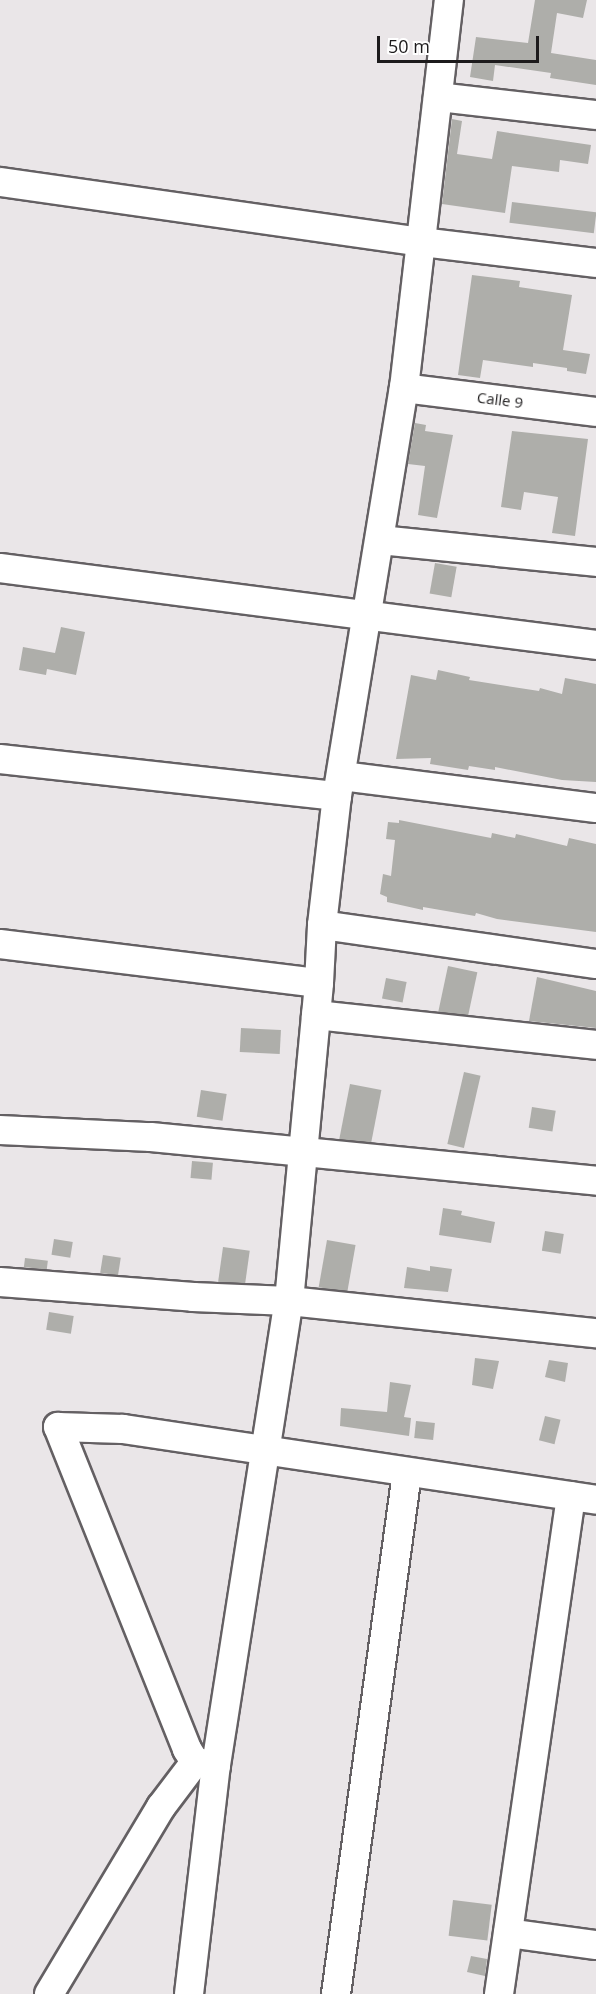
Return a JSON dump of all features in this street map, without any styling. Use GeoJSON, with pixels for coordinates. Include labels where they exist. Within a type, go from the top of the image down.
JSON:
{"type":"FeatureCollection","features":[{"type":"Feature","properties":{"kind":"street"},"geometry":{"type":"LineString","coordinates":[[189,1994],[206,1763],[267,1452],[289,1301],[319,983],[322,925],[340,786],[404,388],[449,0]]}},
{"type":"Feature","properties":{"kind":"street"},"geometry":{"type":"LineString","coordinates":[[438,97],[596,115]]}},
{"type":"Feature","properties":{"kind":"street"},"geometry":{"type":"LineString","coordinates":[[0,182],[422,242],[596,263]]}},
{"type":"Feature","properties":{"kind":"street","name":"Calle 9"},"geometry":{"type":"LineString","coordinates":[[404,388],[596,412]]}},
{"type":"Feature","properties":{"kind":"street"},"geometry":{"type":"LineString","coordinates":[[380,540],[596,562]]}},
{"type":"Feature","properties":{"kind":"street"},"geometry":{"type":"LineString","coordinates":[[0,568],[596,645]]}},
{"type":"Feature","properties":{"kind":"street"},"geometry":{"type":"LineString","coordinates":[[0,759],[596,808]]}},
{"type":"Feature","properties":{"kind":"street"},"geometry":{"type":"LineString","coordinates":[[322,925],[596,964]]}},
{"type":"Feature","properties":{"kind":"street"},"geometry":{"type":"LineString","coordinates":[[0,944],[319,983]]}},
{"type":"Feature","properties":{"kind":"street"},"geometry":{"type":"LineString","coordinates":[[316,1015],[596,1045]]}},
{"type":"Feature","properties":{"kind":"street"},"geometry":{"type":"LineString","coordinates":[[0,1130],[151,1137],[302,1150],[596,1181]]}},
{"type":"Feature","properties":{"kind":"street"},"geometry":{"type":"LineString","coordinates":[[0,1282],[181,1297],[289,1301],[596,1333]]}},
{"type":"Feature","properties":{"kind":"street"},"geometry":{"type":"LineString","coordinates":[[206,1763],[183,1739],[58,1427],[123,1430],[584,1498],[499,1994]]}},
{"type":"Feature","properties":{"kind":"street"},"geometry":{"type":"LineString","coordinates":[[336,1994],[407,1473]]}},
{"type":"Feature","properties":{"kind":"street"},"geometry":{"type":"LineString","coordinates":[[49,1994],[161,1807],[206,1763]]}},
{"type":"Feature","properties":{"kind":"street"},"geometry":{"type":"LineString","coordinates":[[508,1933],[596,1945]]}},
{"type":"Feature","properties":{"kind":"building"},"geometry":{"type":"Polygon","coordinates":[[[535,0],[587,0],[583,18],[557,13],[551,53],[596,60],[596,85],[550,78],[551,73],[495,65],[493,81],[470,77],[476,37],[528,43],[535,0]]]}},
{"type":"Feature","properties":{"kind":"building"},"geometry":{"type":"Polygon","coordinates":[[[452,119],[462,121],[457,154],[492,159],[497,131],[591,145],[588,164],[560,160],[559,172],[512,166],[505,213],[442,204],[452,119]]]}},
{"type":"Feature","properties":{"kind":"building"},"geometry":{"type":"Polygon","coordinates":[[[512,202],[596,212],[594,233],[509,223],[512,202]]]}},
{"type":"Feature","properties":{"kind":"building"},"geometry":{"type":"Polygon","coordinates":[[[472,275],[520,281],[519,287],[572,295],[563,350],[590,354],[586,374],[567,371],[567,368],[533,363],[533,367],[483,360],[480,378],[458,375],[472,275]]]}},
{"type":"Feature","properties":{"kind":"building"},"geometry":{"type":"Polygon","coordinates":[[[415,423],[426,425],[425,431],[453,435],[437,518],[418,515],[425,466],[408,464],[415,423]]]}},
{"type":"Feature","properties":{"kind":"building"},"geometry":{"type":"Polygon","coordinates":[[[512,431],[588,439],[575,536],[552,533],[558,497],[524,492],[521,510],[501,507],[512,431]]]}},
{"type":"Feature","properties":{"kind":"building"},"geometry":{"type":"Polygon","coordinates":[[[435,563],[457,567],[451,597],[430,594],[435,563]]]}},
{"type":"Feature","properties":{"kind":"building"},"geometry":{"type":"Polygon","coordinates":[[[61,627],[85,632],[76,675],[47,669],[46,675],[19,670],[23,647],[55,653],[61,627]]]}},
{"type":"Feature","properties":{"kind":"building"},"geometry":{"type":"Polygon","coordinates":[[[438,670],[470,677],[469,680],[539,691],[540,688],[562,694],[565,678],[596,684],[596,782],[562,780],[495,767],[495,770],[469,766],[468,770],[430,764],[431,758],[396,759],[411,675],[436,680],[438,670]]]}},
{"type":"Feature","properties":{"kind":"building"},"geometry":{"type":"Polygon","coordinates":[[[399,820],[491,838],[492,833],[515,838],[516,834],[567,846],[569,838],[596,844],[596,932],[497,919],[476,913],[475,916],[423,907],[423,910],[387,902],[387,897],[380,894],[383,874],[391,876],[395,840],[386,839],[388,822],[399,823],[399,820]]]}},
{"type":"Feature","properties":{"kind":"building"},"geometry":{"type":"Polygon","coordinates":[[[448,966],[477,972],[468,1018],[438,1012],[448,966]]]}},
{"type":"Feature","properties":{"kind":"building"},"geometry":{"type":"Polygon","coordinates":[[[537,977],[596,991],[596,1028],[529,1021],[537,977]]]}},
{"type":"Feature","properties":{"kind":"building"},"geometry":{"type":"Polygon","coordinates":[[[386,978],[407,982],[403,1003],[382,999],[386,978]]]}},
{"type":"Feature","properties":{"kind":"building"},"geometry":{"type":"Polygon","coordinates":[[[241,1028],[281,1030],[280,1054],[240,1052],[241,1028]]]}},
{"type":"Feature","properties":{"kind":"building"},"geometry":{"type":"Polygon","coordinates":[[[464,1072],[481,1076],[464,1148],[447,1144],[464,1072]]]}},
{"type":"Feature","properties":{"kind":"building"},"geometry":{"type":"Polygon","coordinates":[[[350,1084],[381,1090],[371,1145],[339,1139],[350,1084]]]}},
{"type":"Feature","properties":{"kind":"building"},"geometry":{"type":"Polygon","coordinates":[[[201,1090],[227,1094],[222,1121],[197,1117],[201,1090]]]}},
{"type":"Feature","properties":{"kind":"building"},"geometry":{"type":"Polygon","coordinates":[[[532,1107],[556,1111],[552,1131],[529,1128],[532,1107]]]}},
{"type":"Feature","properties":{"kind":"building"},"geometry":{"type":"Polygon","coordinates":[[[192,1161],[213,1163],[211,1180],[191,1178],[192,1161]]]}},
{"type":"Feature","properties":{"kind":"building"},"geometry":{"type":"Polygon","coordinates":[[[443,1208],[462,1211],[461,1215],[495,1222],[491,1243],[439,1235],[443,1208]]]}},
{"type":"Feature","properties":{"kind":"building"},"geometry":{"type":"Polygon","coordinates":[[[545,1231],[564,1234],[561,1254],[542,1251],[545,1231]]]}},
{"type":"Feature","properties":{"kind":"building"},"geometry":{"type":"Polygon","coordinates":[[[54,1239],[73,1242],[70,1258],[51,1255],[54,1239]]]}},
{"type":"Feature","properties":{"kind":"building"},"geometry":{"type":"Polygon","coordinates":[[[327,1240],[356,1245],[347,1292],[319,1287],[327,1240]]]}},
{"type":"Feature","properties":{"kind":"building"},"geometry":{"type":"Polygon","coordinates":[[[223,1247],[250,1251],[245,1285],[218,1282],[223,1247]]]}},
{"type":"Feature","properties":{"kind":"building"},"geometry":{"type":"Polygon","coordinates":[[[103,1255],[121,1258],[118,1276],[100,1273],[103,1255]]]}},
{"type":"Feature","properties":{"kind":"building"},"geometry":{"type":"Polygon","coordinates":[[[25,1258],[48,1261],[47,1270],[24,1267],[25,1258]]]}},
{"type":"Feature","properties":{"kind":"building"},"geometry":{"type":"Polygon","coordinates":[[[430,1266],[452,1269],[448,1292],[404,1288],[407,1267],[430,1271],[430,1266]]]}},
{"type":"Feature","properties":{"kind":"building"},"geometry":{"type":"Polygon","coordinates":[[[49,1312],[74,1316],[71,1334],[46,1330],[49,1312]]]}},
{"type":"Feature","properties":{"kind":"building"},"geometry":{"type":"Polygon","coordinates":[[[475,1358],[499,1361],[493,1389],[472,1385],[475,1358]]]}},
{"type":"Feature","properties":{"kind":"building"},"geometry":{"type":"Polygon","coordinates":[[[549,1360],[568,1363],[565,1382],[545,1377],[549,1360]]]}},
{"type":"Feature","properties":{"kind":"building"},"geometry":{"type":"Polygon","coordinates":[[[390,1382],[411,1385],[404,1417],[411,1418],[409,1436],[340,1426],[341,1408],[387,1412],[390,1382]]]}},
{"type":"Feature","properties":{"kind":"building"},"geometry":{"type":"Polygon","coordinates":[[[545,1416],[561,1420],[554,1444],[539,1440],[545,1416]]]}},
{"type":"Feature","properties":{"kind":"building"},"geometry":{"type":"Polygon","coordinates":[[[416,1421],[435,1423],[433,1440],[414,1438],[416,1421]]]}},
{"type":"Feature","properties":{"kind":"building"},"geometry":{"type":"Polygon","coordinates":[[[453,1900],[492,1905],[487,1940],[449,1936],[453,1900]]]}},
{"type":"Feature","properties":{"kind":"building"},"geometry":{"type":"Polygon","coordinates":[[[471,1956],[487,1959],[485,1976],[467,1972],[471,1956]]]}}]}
